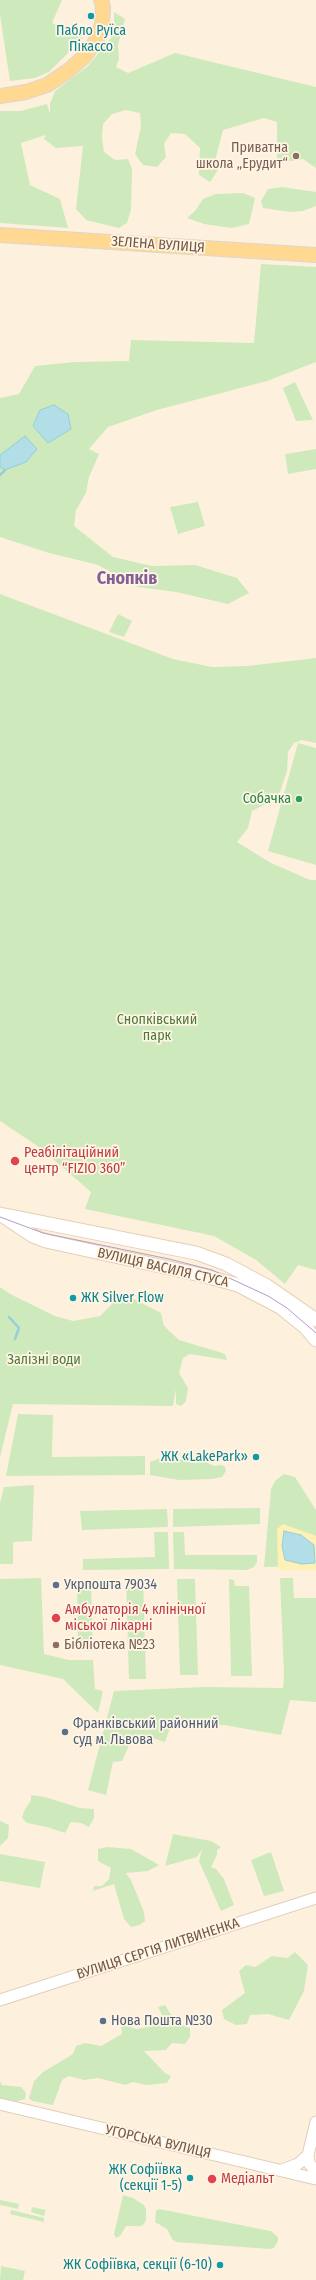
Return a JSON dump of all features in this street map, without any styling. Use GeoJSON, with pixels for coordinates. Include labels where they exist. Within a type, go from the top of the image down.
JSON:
{"type":"FeatureCollection","features":[{"type":"Feature","properties":{"kind":"main road"},"geometry":{"type":"LineString","coordinates":[[0,96],[26,92],[47,85],[68,71],[85,56],[97,39],[102,24],[103,7],[101,0]]}},
{"type":"Feature","properties":{"kind":"main road","name":"ЗЕЛЕНА ВУЛИЦЯ"},"geometry":{"type":"LineString","coordinates":[[0,235],[316,255]]}},
{"type":"Feature","properties":{"kind":"main road","name":"ВУЛИЦЯ ВАСИЛЯ СТУСА"},"geometry":{"type":"LineString","coordinates":[[0,1214],[42,1221],[196,1253],[226,1264],[261,1282],[316,1320]]}},
{"type":"Feature","properties":{"kind":"main road","name":"ВУЛИЦЯ ВАСИЛЯ СТУСА"},"geometry":{"type":"LineString","coordinates":[[0,1214],[33,1236],[46,1241],[201,1275],[238,1286],[280,1307],[306,1328],[316,1340]]}},
{"type":"Feature","properties":{"kind":"street","name":"ВУЛИЦЯ СЕРГІЯ ЛИТВИНЕНКА"},"geometry":{"type":"LineString","coordinates":[[0,2000],[316,1898]]}},
{"type":"Feature","properties":{"kind":"street","name":"УГОРСЬКА ВУЛИЦЯ"},"geometry":{"type":"LineString","coordinates":[[0,2104],[316,2179]]}},
{"type":"Feature","properties":{"kind":"street"},"geometry":{"type":"LineString","coordinates":[[316,2122],[308,2155],[309,2163],[316,2172]]}},
{"type":"Feature","properties":{"kind":"street"},"geometry":{"type":"LineString","coordinates":[[281,2170],[298,2164],[308,2155]]}},
{"type":"Feature","properties":{"kind":"green space"},"geometry":{"type":"Polygon","coordinates":[[[0,0],[62,0],[52,23],[83,38],[49,72],[35,78],[10,81],[0,15],[0,0]]]}},
{"type":"Feature","properties":{"kind":"green space"},"geometry":{"type":"Polygon","coordinates":[[[114,12],[125,19],[118,45],[119,59],[116,67],[128,73],[175,53],[316,87],[316,168],[303,159],[277,163],[277,122],[264,118],[223,130],[216,157],[218,170],[210,182],[199,175],[200,148],[185,134],[171,133],[164,144],[166,157],[157,167],[143,165],[135,154],[141,126],[140,113],[126,110],[112,114],[103,124],[102,138],[104,152],[115,160],[128,159],[132,169],[131,210],[127,223],[119,228],[86,220],[76,209],[83,146],[56,148],[44,139],[46,135],[21,143],[30,185],[60,199],[68,228],[0,223],[0,111],[21,111],[47,104],[50,114],[50,104],[55,91],[88,66],[114,34],[114,12]]]}},
{"type":"Feature","properties":{"kind":"green space"},"geometry":{"type":"Polygon","coordinates":[[[282,187],[316,192],[316,206],[303,211],[290,212],[263,208],[261,201],[268,189],[282,187]]]}},
{"type":"Feature","properties":{"kind":"green space"},"geometry":{"type":"Polygon","coordinates":[[[243,193],[255,198],[249,224],[231,228],[204,224],[187,218],[195,211],[203,199],[216,194],[243,193]]]}},
{"type":"Feature","properties":{"kind":"green space"},"geometry":{"type":"Polygon","coordinates":[[[261,264],[316,267],[316,362],[267,381],[157,410],[108,427],[89,449],[99,454],[89,477],[86,493],[76,510],[74,526],[113,557],[152,566],[195,565],[237,578],[249,593],[228,604],[176,592],[138,587],[98,565],[49,553],[0,537],[0,398],[19,394],[35,366],[75,362],[129,361],[131,340],[254,343],[261,264]]]}},
{"type":"Feature","properties":{"kind":"green space"},"geometry":{"type":"Polygon","coordinates":[[[295,382],[313,420],[296,421],[283,388],[295,382]]]}},
{"type":"Feature","properties":{"kind":"green space"},"geometry":{"type":"Polygon","coordinates":[[[316,449],[316,469],[288,474],[285,454],[316,449]]]}},
{"type":"Feature","properties":{"kind":"green space"},"geometry":{"type":"Polygon","coordinates":[[[198,502],[205,526],[178,534],[170,507],[198,502]]]}},
{"type":"Feature","properties":{"kind":"green space","name":"Снопківський парк"},"geometry":{"type":"Polygon","coordinates":[[[0,594],[173,659],[212,667],[247,666],[316,658],[316,743],[302,740],[294,743],[288,752],[287,771],[280,792],[268,803],[252,811],[248,828],[237,842],[271,863],[310,880],[316,880],[316,1270],[298,1265],[285,1284],[256,1260],[214,1236],[85,1209],[91,1192],[39,1147],[0,1121],[0,594]]]}},
{"type":"Feature","properties":{"kind":"green space"},"geometry":{"type":"Polygon","coordinates":[[[118,614],[132,621],[124,637],[109,632],[118,614]]]}},
{"type":"Feature","properties":{"kind":"green space","name":"Собачка"},"geometry":{"type":"Polygon","coordinates":[[[298,743],[316,748],[316,865],[268,851],[298,743]]]}},
{"type":"Feature","properties":{"kind":"green space","name":"Залізні води"},"geometry":{"type":"Polygon","coordinates":[[[0,1287],[10,1294],[55,1316],[73,1321],[100,1316],[117,1299],[130,1297],[161,1313],[164,1326],[179,1340],[225,1354],[227,1360],[190,1354],[183,1358],[179,1373],[188,1388],[186,1401],[181,1406],[176,1404],[176,1389],[173,1406],[13,1404],[0,1457],[0,1287]]]}},
{"type":"Feature","properties":{"kind":"green space"},"geometry":{"type":"Polygon","coordinates":[[[18,1414],[53,1415],[52,1457],[145,1456],[145,1475],[6,1476],[18,1414]]]}},
{"type":"Feature","properties":{"kind":"green space"},"geometry":{"type":"Polygon","coordinates":[[[160,1458],[203,1461],[214,1466],[222,1465],[225,1467],[226,1471],[222,1477],[212,1479],[179,1480],[150,1475],[150,1462],[160,1458]]]}},
{"type":"Feature","properties":{"kind":"green space"},"geometry":{"type":"Polygon","coordinates":[[[284,1474],[295,1477],[316,1510],[316,1566],[264,1567],[271,1489],[275,1481],[284,1474]]]}},
{"type":"Feature","properties":{"kind":"green space"},"geometry":{"type":"Polygon","coordinates":[[[34,1485],[32,1541],[13,1542],[13,1564],[0,1564],[0,1503],[4,1487],[34,1485]]]}},
{"type":"Feature","properties":{"kind":"green space"},"geometry":{"type":"Polygon","coordinates":[[[260,1508],[260,1524],[173,1527],[173,1509],[260,1508]]]}},
{"type":"Feature","properties":{"kind":"green space"},"geometry":{"type":"Polygon","coordinates":[[[167,1509],[168,1527],[82,1530],[80,1511],[167,1509]]]}},
{"type":"Feature","properties":{"kind":"green space"},"geometry":{"type":"Polygon","coordinates":[[[154,1532],[168,1532],[169,1569],[83,1570],[83,1559],[155,1557],[154,1532]]]}},
{"type":"Feature","properties":{"kind":"green space"},"geometry":{"type":"Polygon","coordinates":[[[173,1532],[184,1532],[185,1555],[257,1555],[257,1562],[254,1567],[247,1570],[174,1569],[173,1532]]]}},
{"type":"Feature","properties":{"kind":"green space"},"geometry":{"type":"Polygon","coordinates":[[[41,1578],[44,1654],[69,1660],[93,1660],[95,1689],[103,1691],[98,1713],[63,1679],[0,1665],[0,1579],[41,1578]]]}},
{"type":"Feature","properties":{"kind":"green space"},"geometry":{"type":"Polygon","coordinates":[[[280,1578],[293,1578],[294,1598],[316,1598],[316,1702],[290,1700],[281,1735],[224,1725],[199,1725],[195,1721],[170,1728],[165,1742],[152,1738],[133,1737],[122,1761],[113,1762],[106,1795],[88,1790],[114,1691],[204,1687],[283,1688],[284,1675],[280,1578]]]}},
{"type":"Feature","properties":{"kind":"green space"},"geometry":{"type":"Polygon","coordinates":[[[143,1579],[146,1679],[129,1679],[126,1581],[143,1579]]]}},
{"type":"Feature","properties":{"kind":"green space"},"geometry":{"type":"Polygon","coordinates":[[[177,1579],[195,1579],[198,1675],[180,1675],[177,1579]]]}},
{"type":"Feature","properties":{"kind":"green space"},"geometry":{"type":"Polygon","coordinates":[[[229,1579],[234,1580],[235,1586],[249,1586],[252,1676],[231,1676],[229,1579]]]}},
{"type":"Feature","properties":{"kind":"green space"},"geometry":{"type":"Polygon","coordinates":[[[77,1581],[91,1581],[93,1651],[78,1650],[77,1581]]]}},
{"type":"Feature","properties":{"kind":"green space"},"geometry":{"type":"Polygon","coordinates":[[[31,1795],[45,1797],[80,1808],[94,1809],[94,1818],[89,1827],[81,1823],[71,1822],[65,1833],[47,1827],[27,1823],[22,1818],[24,1811],[31,1800],[31,1795]]]}},
{"type":"Feature","properties":{"kind":"green space"},"geometry":{"type":"Polygon","coordinates":[[[0,1821],[9,1825],[8,1838],[0,1846],[0,1821]]]}},
{"type":"Feature","properties":{"kind":"green space"},"geometry":{"type":"Polygon","coordinates":[[[173,1834],[211,1841],[221,1847],[217,1850],[217,1855],[211,1867],[216,1869],[224,1879],[234,1905],[221,1911],[199,1861],[202,1849],[197,1857],[165,1866],[173,1834]]]}},
{"type":"Feature","properties":{"kind":"green space"},"geometry":{"type":"Polygon","coordinates":[[[107,1847],[131,1849],[159,1865],[148,1871],[126,1873],[131,1880],[144,1912],[145,1921],[140,1925],[131,1927],[124,1919],[114,1884],[93,1891],[94,1886],[102,1886],[109,1879],[111,1868],[98,1861],[98,1849],[107,1847]]]}},
{"type":"Feature","properties":{"kind":"green space"},"geometry":{"type":"Polygon","coordinates":[[[271,1852],[284,1891],[264,1896],[251,1860],[271,1852]]]}},
{"type":"Feature","properties":{"kind":"green space"},"geometry":{"type":"Polygon","coordinates":[[[0,1854],[45,1862],[40,1888],[0,1881],[0,1854]]]}},
{"type":"Feature","properties":{"kind":"green space"},"geometry":{"type":"Polygon","coordinates":[[[295,1952],[308,1965],[304,1991],[289,2020],[268,2014],[250,2015],[247,2024],[236,2025],[224,2019],[222,2010],[245,1993],[239,1971],[246,1965],[255,1967],[272,1956],[287,1958],[295,1952]]]}},
{"type":"Feature","properties":{"kind":"green space"},"geometry":{"type":"Polygon","coordinates":[[[165,2005],[176,2023],[190,2028],[190,2037],[185,2044],[172,2043],[166,2050],[144,2051],[165,2073],[171,2076],[167,2083],[146,2085],[133,2082],[125,2085],[98,2078],[84,2080],[69,2076],[62,2080],[53,2105],[32,2101],[29,2098],[34,2081],[43,2072],[73,2054],[76,2046],[85,2043],[101,2046],[122,2034],[121,2023],[136,2029],[160,2025],[162,2015],[158,2007],[165,2005]]]}},
{"type":"Feature","properties":{"kind":"green space"},"geometry":{"type":"Polygon","coordinates":[[[0,2081],[2,2085],[21,2087],[26,2093],[25,2099],[15,2102],[0,2099],[0,2081]]]}},
{"type":"Feature","properties":{"kind":"green space"},"geometry":{"type":"Polygon","coordinates":[[[123,2195],[133,2198],[144,2205],[146,2209],[146,2220],[141,2226],[126,2226],[120,2236],[116,2238],[114,2234],[123,2195]]]}},
{"type":"Feature","properties":{"kind":"green space"},"geometry":{"type":"Polygon","coordinates":[[[0,2200],[19,2204],[18,2209],[0,2205],[0,2200]]]}},
{"type":"Feature","properties":{"kind":"green space"},"geometry":{"type":"Polygon","coordinates":[[[32,2207],[46,2210],[44,2216],[31,2212],[32,2207]]]}},
{"type":"Feature","properties":{"kind":"green space"},"geometry":{"type":"Polygon","coordinates":[[[159,2209],[271,2231],[278,2237],[278,2241],[274,2248],[269,2249],[176,2242],[172,2239],[167,2229],[155,2222],[156,2211],[159,2209]]]}},
{"type":"Feature","properties":{"kind":"green space"},"geometry":{"type":"Polygon","coordinates":[[[11,2210],[44,2218],[44,2222],[10,2214],[11,2210]]]}},
{"type":"Feature","properties":{"kind":"green space"},"geometry":{"type":"Polygon","coordinates":[[[1,2266],[25,2271],[23,2280],[0,2280],[1,2266]]]}},
{"type":"Feature","properties":{"kind":"sand"},"geometry":{"type":"Polygon","coordinates":[[[283,1524],[316,1536],[316,1570],[278,1570],[277,1529],[283,1524]]]}},
{"type":"Feature","properties":{"kind":"water"},"geometry":{"type":"Polygon","coordinates":[[[54,405],[68,414],[71,429],[48,443],[33,426],[40,410],[54,405]]]}},
{"type":"Feature","properties":{"kind":"water"},"geometry":{"type":"Polygon","coordinates":[[[25,436],[37,449],[26,462],[5,470],[0,467],[0,455],[25,436]]]}},
{"type":"Feature","properties":{"kind":"water"},"geometry":{"type":"Polygon","coordinates":[[[284,1531],[301,1535],[314,1545],[315,1563],[302,1564],[285,1560],[282,1546],[284,1531]]]}},
{"type":"Feature","properties":{"kind":"waterway"},"geometry":{"type":"LineString","coordinates":[[0,475],[5,470]]}},
{"type":"Feature","properties":{"kind":"waterway"},"geometry":{"type":"LineString","coordinates":[[9,1317],[19,1328],[15,1339]]}},
{"type":"Feature","properties":{"kind":"tram line"},"geometry":{"type":"LineString","coordinates":[[0,1217],[43,1233],[169,1259],[212,1270],[268,1296],[287,1308],[316,1333]]}},
{"type":"Feature","properties":{"kind":"place","name":"Пабло Руїса Пікассо"},"geometry":{"type":"Point","coordinates":[91,16]}},
{"type":"Feature","properties":{"kind":"place","name":"Приватна школа „Ерудит“"},"geometry":{"type":"Point","coordinates":[296,156]}},
{"type":"Feature","properties":{"kind":"place","name":"Собачка"},"geometry":{"type":"Point","coordinates":[299,799]}},
{"type":"Feature","properties":{"kind":"place","name":"Реабілітаційний центр “FIZIO 360”"},"geometry":{"type":"Point","coordinates":[15,1161]}},
{"type":"Feature","properties":{"kind":"place","name":"ЖК Silver Flow"},"geometry":{"type":"Point","coordinates":[73,1298]}},
{"type":"Feature","properties":{"kind":"place","name":"ЖК «LakePark»"},"geometry":{"type":"Point","coordinates":[256,1457]}},
{"type":"Feature","properties":{"kind":"place","name":"Укрпошта 79034"},"geometry":{"type":"Point","coordinates":[56,1585]}},
{"type":"Feature","properties":{"kind":"place","name":"Амбулаторія 4 клінічної міської лікарні"},"geometry":{"type":"Point","coordinates":[56,1618]}},
{"type":"Feature","properties":{"kind":"place","name":"Бібліотека №23"},"geometry":{"type":"Point","coordinates":[56,1645]}},
{"type":"Feature","properties":{"kind":"place","name":"Франківський районний суд м. Львова"},"geometry":{"type":"Point","coordinates":[65,1732]}},
{"type":"Feature","properties":{"kind":"place","name":"Нова Пошта №30"},"geometry":{"type":"Point","coordinates":[103,2021]}},
{"type":"Feature","properties":{"kind":"place","name":"ЖК Софіївка (секції 1-5)"},"geometry":{"type":"Point","coordinates":[190,2178]}},
{"type":"Feature","properties":{"kind":"place","name":"Медіальт"},"geometry":{"type":"Point","coordinates":[212,2179]}},
{"type":"Feature","properties":{"kind":"place","name":"ЖК Софіївка, секції (6-10)"},"geometry":{"type":"Point","coordinates":[220,2265]}},
{"type":"Feature","properties":{"kind":"district","name":"Снопків"},"geometry":{"type":"Point","coordinates":[127,579]}}]}
